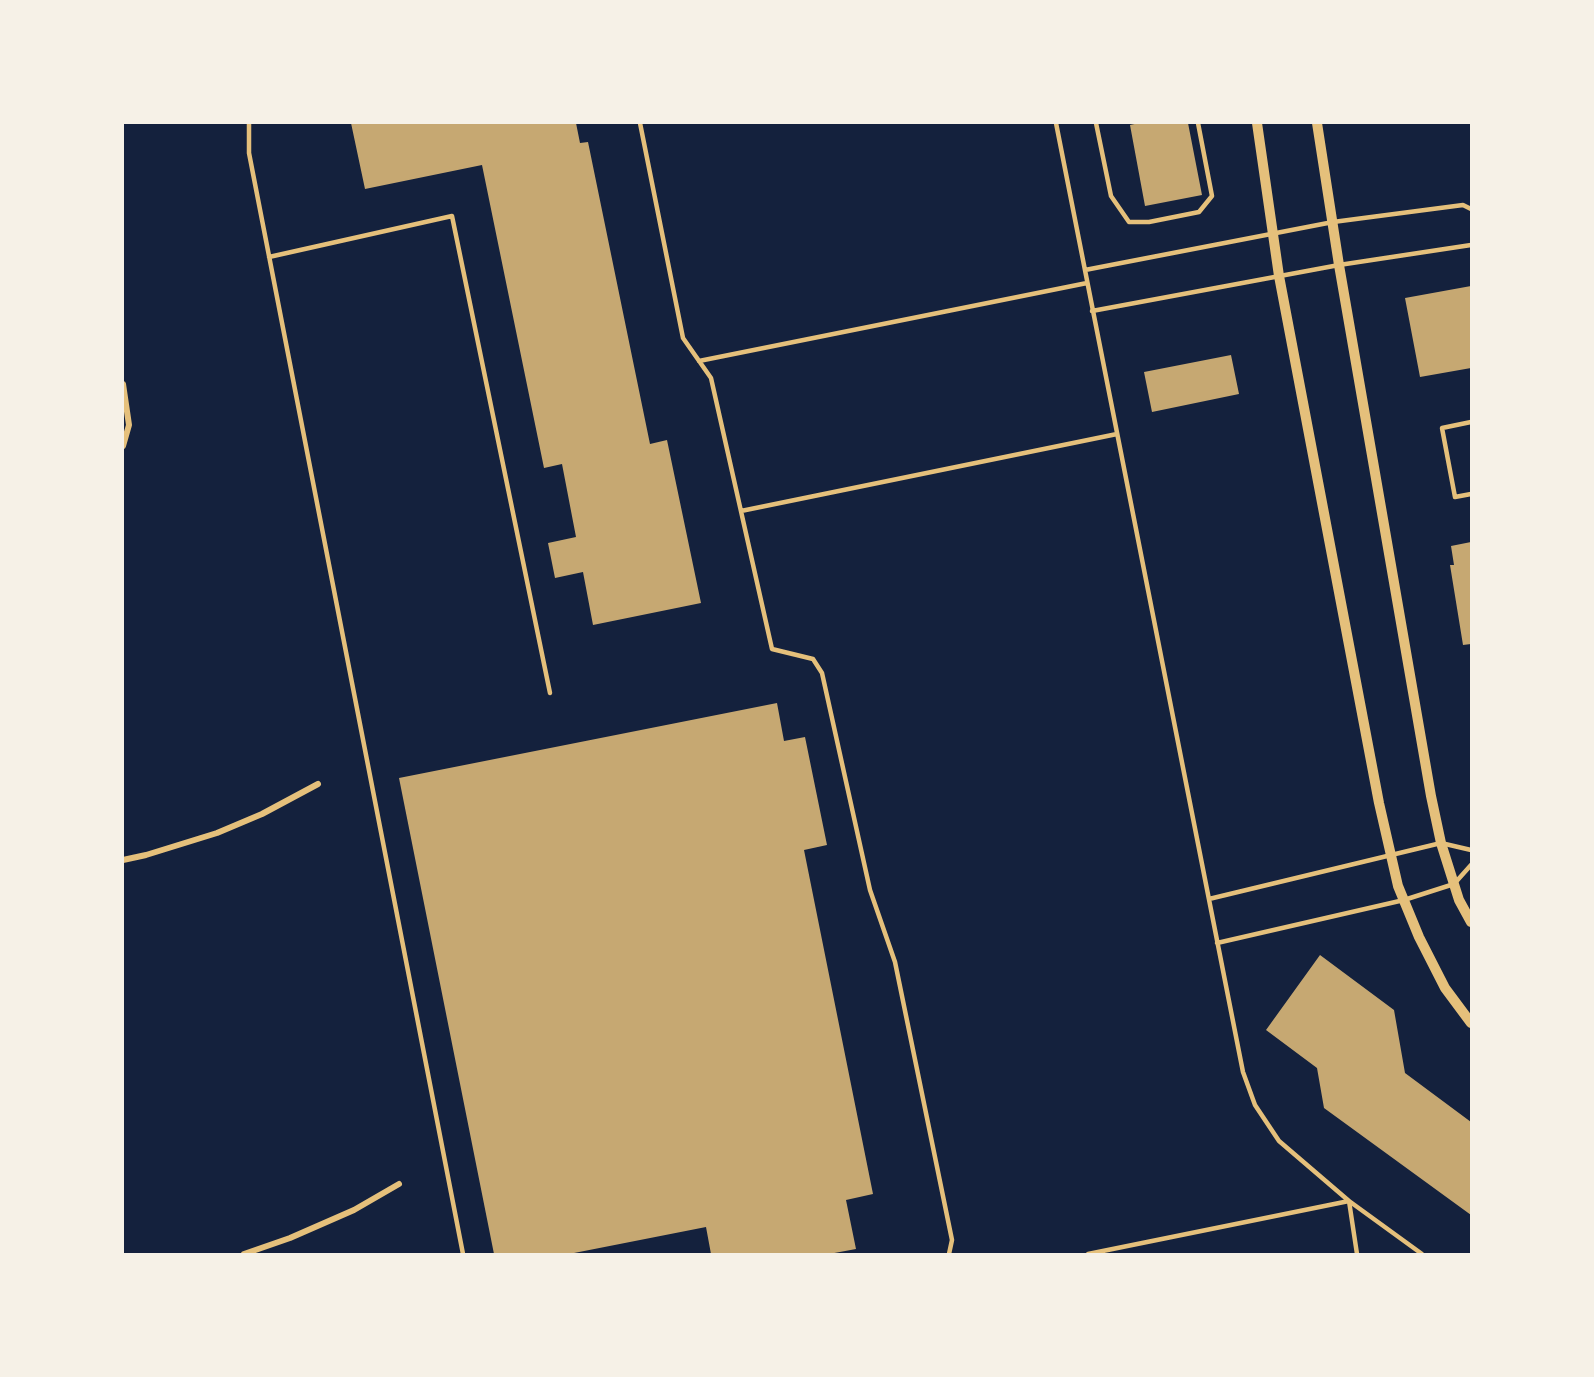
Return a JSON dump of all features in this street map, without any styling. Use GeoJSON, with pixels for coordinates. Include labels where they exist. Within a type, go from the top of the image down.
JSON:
{"type":"FeatureCollection","features":[{"type":"Feature","properties":{"kind":"street"},"geometry":{"type":"LineString","coordinates":[[1257,123],[1279,276],[1379,803],[1391,855],[1404,900],[1419,937],[1445,988],[1471,1023]]}},
{"type":"Feature","properties":{"kind":"street"},"geometry":{"type":"LineString","coordinates":[[1317,123],[1339,265],[1441,843],[1459,900],[1471,922]]}},
{"type":"Feature","properties":{"kind":"street"},"geometry":{"type":"LineString","coordinates":[[123,384],[129,426],[123,446]]}},
{"type":"Feature","properties":{"kind":"street"},"geometry":{"type":"LineString","coordinates":[[123,860],[217,832],[262,814],[318,784]]}},
{"type":"Feature","properties":{"kind":"street"},"geometry":{"type":"LineString","coordinates":[[244,1254],[290,1238],[354,1210],[399,1184]]}},
{"type":"Feature","properties":{"kind":"lane"},"geometry":{"type":"LineString","coordinates":[[249,123],[249,153],[463,1254]]}},
{"type":"Feature","properties":{"kind":"lane"},"geometry":{"type":"LineString","coordinates":[[640,123],[683,338],[711,378],[772,649],[813,658],[822,673],[870,890],[895,962],[952,1240],[949,1254]]}},
{"type":"Feature","properties":{"kind":"lane"},"geometry":{"type":"LineString","coordinates":[[1056,123],[1242,1072],[1256,1105],[1279,1141],[1349,1201],[1422,1254]]}},
{"type":"Feature","properties":{"kind":"lane"},"geometry":{"type":"LineString","coordinates":[[1096,123],[1111,196],[1129,222],[1149,222],[1199,212],[1212,196],[1198,123]]}},
{"type":"Feature","properties":{"kind":"lane"},"geometry":{"type":"LineString","coordinates":[[1085,270],[1333,222],[1463,205],[1471,209]]}},
{"type":"Feature","properties":{"kind":"lane"},"geometry":{"type":"LineString","coordinates":[[269,256],[452,216],[550,693]]}},
{"type":"Feature","properties":{"kind":"lane"},"geometry":{"type":"LineString","coordinates":[[1092,311],[1339,265],[1471,245]]}},
{"type":"Feature","properties":{"kind":"lane"},"geometry":{"type":"LineString","coordinates":[[699,361],[1087,283]]}},
{"type":"Feature","properties":{"kind":"lane"},"geometry":{"type":"LineString","coordinates":[[1471,422],[1442,428],[1455,497],[1471,494]]}},
{"type":"Feature","properties":{"kind":"lane"},"geometry":{"type":"LineString","coordinates":[[741,511],[1117,434]]}},
{"type":"Feature","properties":{"kind":"lane"},"geometry":{"type":"LineString","coordinates":[[1209,900],[1441,843],[1471,850]]}},
{"type":"Feature","properties":{"kind":"lane"},"geometry":{"type":"LineString","coordinates":[[1217,943],[1404,900],[1454,884],[1471,865]]}},
{"type":"Feature","properties":{"kind":"lane"},"geometry":{"type":"LineString","coordinates":[[1088,1254],[1349,1201]]}},
{"type":"Feature","properties":{"kind":"lane"},"geometry":{"type":"LineString","coordinates":[[1349,1201],[1358,1254]]}},
{"type":"Feature","properties":{"kind":"building"},"geometry":{"type":"Polygon","coordinates":[[[351,123],[576,123],[580,143],[588,142],[650,444],[667,440],[701,603],[593,625],[583,572],[555,578],[548,543],[576,537],[562,464],[544,468],[482,165],[365,189],[351,123]]]}},
{"type":"Feature","properties":{"kind":"building"},"geometry":{"type":"Polygon","coordinates":[[[1188,123],[1202,195],[1145,206],[1130,125],[1188,123]]]}},
{"type":"Feature","properties":{"kind":"building"},"geometry":{"type":"Polygon","coordinates":[[[1471,286],[1471,368],[1420,377],[1405,298],[1471,286]]]}},
{"type":"Feature","properties":{"kind":"building"},"geometry":{"type":"Polygon","coordinates":[[[1231,355],[1239,394],[1152,412],[1144,372],[1231,355]]]}},
{"type":"Feature","properties":{"kind":"building"},"geometry":{"type":"Polygon","coordinates":[[[1471,542],[1471,644],[1463,645],[1450,565],[1454,565],[1451,546],[1471,542]]]}},
{"type":"Feature","properties":{"kind":"building"},"geometry":{"type":"Polygon","coordinates":[[[777,703],[784,741],[805,737],[827,845],[804,850],[873,1194],[846,1200],[856,1249],[829,1254],[711,1254],[706,1227],[569,1254],[494,1254],[399,778],[777,703]]]}},
{"type":"Feature","properties":{"kind":"building"},"geometry":{"type":"Polygon","coordinates":[[[1320,955],[1394,1010],[1405,1073],[1471,1122],[1471,1215],[1324,1108],[1317,1068],[1266,1030],[1320,955]]]}}]}
